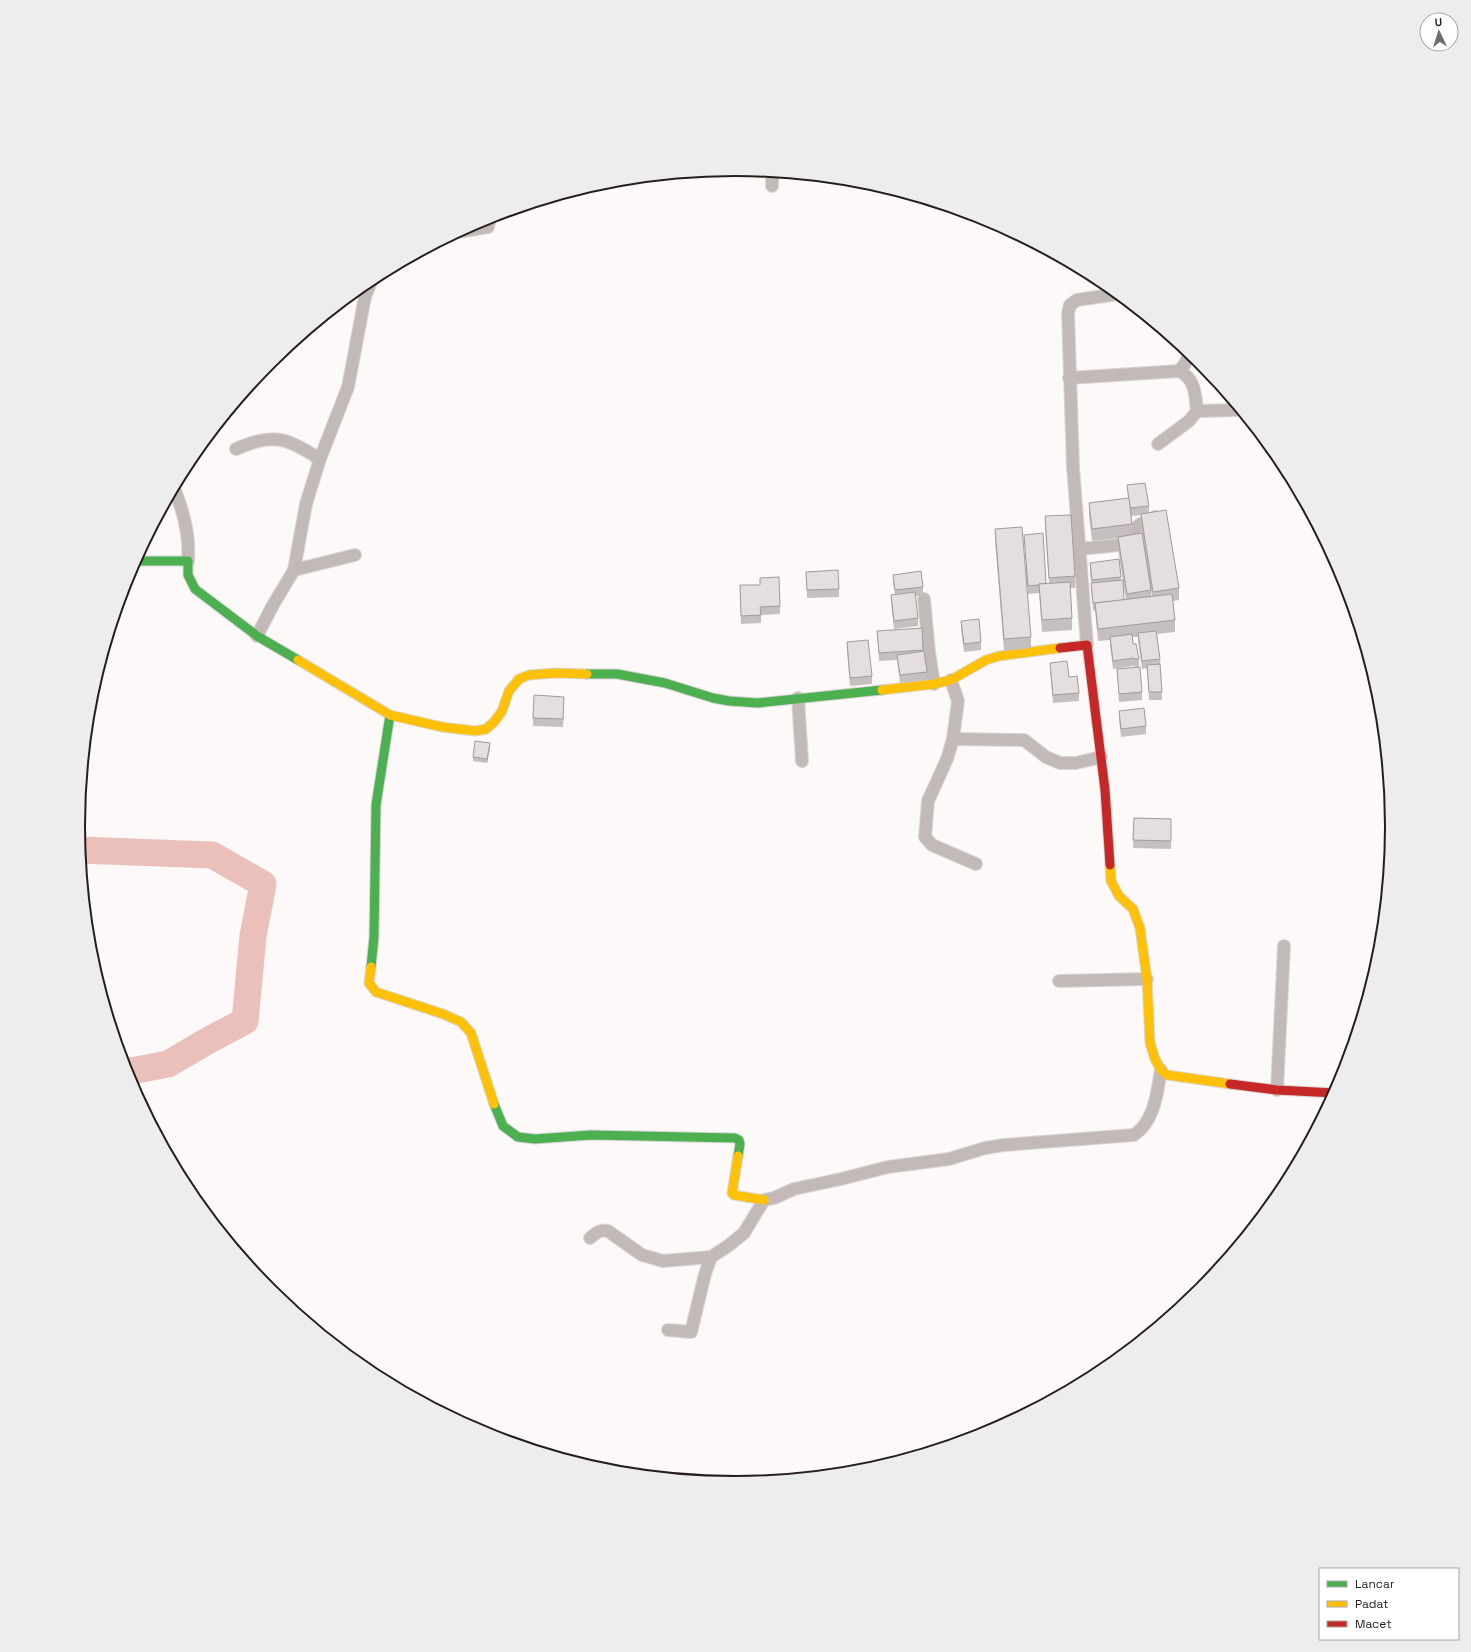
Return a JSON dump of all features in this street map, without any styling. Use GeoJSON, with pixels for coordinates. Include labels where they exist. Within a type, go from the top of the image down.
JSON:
{"type":"FeatureCollection","features":[{"type":"Feature","properties":{"kind":"street"},"geometry":{"type":"LineString","coordinates":[[772,177],[772,186]]}},
{"type":"Feature","properties":{"kind":"street"},"geometry":{"type":"LineString","coordinates":[[480,228],[488,227],[488,224]]}},
{"type":"Feature","properties":{"kind":"street"},"geometry":{"type":"LineString","coordinates":[[257,636],[273,605],[294,570],[306,504],[320,459],[348,387],[365,297],[368,290]]}},
{"type":"Feature","properties":{"kind":"street"},"geometry":{"type":"LineString","coordinates":[[1111,295],[1077,300],[1070,305],[1068,313],[1073,467],[1087,645],[1104,790],[1111,880],[1119,896],[1133,909],[1140,928],[1147,979],[1150,1043],[1155,1059],[1161,1070],[1167,1075],[1277,1090],[1328,1093]]}},
{"type":"Feature","properties":{"kind":"street"},"geometry":{"type":"LineString","coordinates":[[1179,371],[1187,359]]}},
{"type":"Feature","properties":{"kind":"street"},"geometry":{"type":"LineString","coordinates":[[1069,378],[1179,371],[1187,375],[1192,383],[1197,411],[1189,421],[1158,444]]}},
{"type":"Feature","properties":{"kind":"street"},"geometry":{"type":"LineString","coordinates":[[1197,411],[1236,410]]}},
{"type":"Feature","properties":{"kind":"street"},"geometry":{"type":"LineString","coordinates":[[236,449],[268,438],[282,439],[295,443],[320,459]]}},
{"type":"Feature","properties":{"kind":"street"},"geometry":{"type":"LineString","coordinates":[[176,494],[188,540],[188,575],[195,588],[212,603],[257,636],[390,715],[442,727],[475,731],[486,729],[494,722],[502,711],[509,691],[519,679],[529,675],[556,673],[617,674],[665,683],[713,698],[729,701],[758,703],[934,684],[951,680],[986,660],[999,656],[1087,645]]}},
{"type":"Feature","properties":{"kind":"street"},"geometry":{"type":"LineString","coordinates":[[1080,549],[1129,544],[1133,540],[1135,530],[1138,526],[1158,516]]}},
{"type":"Feature","properties":{"kind":"street"},"geometry":{"type":"LineString","coordinates":[[294,570],[356,555]]}},
{"type":"Feature","properties":{"kind":"street"},"geometry":{"type":"LineString","coordinates":[[142,561],[188,561]]}},
{"type":"Feature","properties":{"kind":"street"},"geometry":{"type":"LineString","coordinates":[[924,599],[929,652],[934,684]]}},
{"type":"Feature","properties":{"kind":"street"},"geometry":{"type":"LineString","coordinates":[[951,680],[958,701],[953,739],[947,759],[928,801],[925,837],[932,845],[976,864]]}},
{"type":"Feature","properties":{"kind":"street"},"geometry":{"type":"LineString","coordinates":[[798,698],[802,760]]}},
{"type":"Feature","properties":{"kind":"street"},"geometry":{"type":"LineString","coordinates":[[390,715],[376,805],[374,937],[369,983],[370,987],[380,994],[443,1014],[461,1022],[470,1033],[498,1118],[503,1126],[518,1137],[535,1138],[591,1135],[735,1138],[739,1140],[740,1144],[732,1193],[734,1195],[764,1200],[774,1198],[794,1189],[888,1167],[949,1159],[991,1147],[1134,1135],[1143,1129],[1150,1116],[1161,1070]]}},
{"type":"Feature","properties":{"kind":"street"},"geometry":{"type":"LineString","coordinates":[[953,739],[1024,740],[1046,758],[1060,763],[1076,763],[1100,757]]}},
{"type":"Feature","properties":{"kind":"street"},"geometry":{"type":"LineString","coordinates":[[1277,1090],[1284,946]]}},
{"type":"Feature","properties":{"kind":"street"},"geometry":{"type":"LineString","coordinates":[[1059,980],[1147,979]]}},
{"type":"Feature","properties":{"kind":"street"},"geometry":{"type":"LineString","coordinates":[[590,1238],[599,1231],[608,1231],[642,1255],[663,1261],[711,1257],[744,1233],[764,1200]]}},
{"type":"Feature","properties":{"kind":"street"},"geometry":{"type":"LineString","coordinates":[[668,1330],[691,1332],[705,1274],[711,1257]]}},
{"type":"Feature","properties":{"kind":"building"},"geometry":{"type":"Polygon","coordinates":[[[1145,483],[1149,506],[1130,508],[1127,485],[1145,483]]]}},
{"type":"Feature","properties":{"kind":"building"},"geometry":{"type":"Polygon","coordinates":[[[1129,498],[1132,524],[1092,529],[1089,503],[1129,498]]]}},
{"type":"Feature","properties":{"kind":"building"},"geometry":{"type":"Polygon","coordinates":[[[1166,510],[1179,588],[1153,592],[1141,514],[1166,510]]]}},
{"type":"Feature","properties":{"kind":"building"},"geometry":{"type":"Polygon","coordinates":[[[1071,515],[1075,576],[1049,578],[1045,516],[1071,515]]]}},
{"type":"Feature","properties":{"kind":"building"},"geometry":{"type":"Polygon","coordinates":[[[1022,527],[1031,637],[1004,639],[995,529],[1022,527]]]}},
{"type":"Feature","properties":{"kind":"building"},"geometry":{"type":"Polygon","coordinates":[[[1043,533],[1046,583],[1028,586],[1024,535],[1043,533]]]}},
{"type":"Feature","properties":{"kind":"building"},"geometry":{"type":"Polygon","coordinates":[[[1142,533],[1151,590],[1127,594],[1118,537],[1142,533]]]}},
{"type":"Feature","properties":{"kind":"building"},"geometry":{"type":"Polygon","coordinates":[[[1119,559],[1121,577],[1092,580],[1090,563],[1119,559]]]}},
{"type":"Feature","properties":{"kind":"building"},"geometry":{"type":"Polygon","coordinates":[[[838,570],[839,589],[807,590],[806,572],[838,570]]]}},
{"type":"Feature","properties":{"kind":"building"},"geometry":{"type":"Polygon","coordinates":[[[921,571],[923,587],[895,590],[893,575],[921,571]]]}},
{"type":"Feature","properties":{"kind":"building"},"geometry":{"type":"Polygon","coordinates":[[[779,577],[780,606],[760,607],[761,615],[741,616],[740,585],[760,585],[760,578],[779,577]]]}},
{"type":"Feature","properties":{"kind":"building"},"geometry":{"type":"Polygon","coordinates":[[[1123,580],[1124,600],[1093,603],[1091,583],[1123,580]]]}},
{"type":"Feature","properties":{"kind":"building"},"geometry":{"type":"Polygon","coordinates":[[[1070,582],[1072,618],[1042,620],[1039,584],[1070,582]]]}},
{"type":"Feature","properties":{"kind":"building"},"geometry":{"type":"Polygon","coordinates":[[[915,592],[918,618],[894,621],[891,595],[915,592]]]}},
{"type":"Feature","properties":{"kind":"building"},"geometry":{"type":"Polygon","coordinates":[[[1172,594],[1175,620],[1098,629],[1095,603],[1172,594]]]}},
{"type":"Feature","properties":{"kind":"building"},"geometry":{"type":"Polygon","coordinates":[[[979,619],[981,642],[964,644],[961,621],[979,619]]]}},
{"type":"Feature","properties":{"kind":"building"},"geometry":{"type":"Polygon","coordinates":[[[922,628],[923,650],[879,653],[877,631],[922,628]]]}},
{"type":"Feature","properties":{"kind":"building"},"geometry":{"type":"Polygon","coordinates":[[[1156,631],[1160,659],[1142,661],[1138,633],[1156,631]]]}},
{"type":"Feature","properties":{"kind":"building"},"geometry":{"type":"Polygon","coordinates":[[[1132,634],[1133,644],[1136,644],[1139,659],[1134,658],[1113,661],[1110,637],[1132,634]]]}},
{"type":"Feature","properties":{"kind":"building"},"geometry":{"type":"Polygon","coordinates":[[[868,640],[872,676],[850,678],[847,642],[868,640]]]}},
{"type":"Feature","properties":{"kind":"building"},"geometry":{"type":"Polygon","coordinates":[[[924,651],[927,672],[900,675],[897,655],[924,651]]]}},
{"type":"Feature","properties":{"kind":"building"},"geometry":{"type":"Polygon","coordinates":[[[1067,661],[1069,677],[1077,676],[1079,693],[1053,695],[1050,663],[1067,661]]]}},
{"type":"Feature","properties":{"kind":"building"},"geometry":{"type":"Polygon","coordinates":[[[1160,664],[1162,692],[1149,692],[1147,665],[1160,664]]]}},
{"type":"Feature","properties":{"kind":"building"},"geometry":{"type":"Polygon","coordinates":[[[1140,667],[1142,692],[1119,694],[1117,669],[1140,667]]]}},
{"type":"Feature","properties":{"kind":"building"},"geometry":{"type":"Polygon","coordinates":[[[534,695],[564,697],[563,719],[533,718],[534,695]]]}},
{"type":"Feature","properties":{"kind":"building"},"geometry":{"type":"Polygon","coordinates":[[[1144,708],[1146,726],[1121,729],[1119,711],[1144,708]]]}},
{"type":"Feature","properties":{"kind":"building"},"geometry":{"type":"Polygon","coordinates":[[[475,741],[490,743],[487,759],[473,757],[475,741]]]}},
{"type":"Feature","properties":{"kind":"building"},"geometry":{"type":"Polygon","coordinates":[[[1134,818],[1171,819],[1171,841],[1133,840],[1134,818]]]}},
{"type":"Feature","properties":{"kind":"waterway"},"geometry":{"type":"LineString","coordinates":[[86,850],[212,855],[263,884],[253,936],[245,1021],[168,1064],[133,1071]]}},
{"type":"Feature","properties":{"kind":"traffic: fast"},"geometry":{"type":"LineString","coordinates":[[142,561],[188,561],[188,575],[195,589],[257,636],[298,660]]}},
{"type":"Feature","properties":{"kind":"traffic: fast"},"geometry":{"type":"LineString","coordinates":[[587,674],[617,674],[665,683],[713,698],[729,701],[758,703],[882,690]]}},
{"type":"Feature","properties":{"kind":"traffic: fast"},"geometry":{"type":"LineString","coordinates":[[371,967],[374,937],[376,805],[390,715]]}},
{"type":"Feature","properties":{"kind":"traffic: fast"},"geometry":{"type":"LineString","coordinates":[[494,1104],[503,1126],[518,1137],[535,1139],[591,1135],[735,1138],[739,1140],[740,1144],[738,1156]]}},
{"type":"Feature","properties":{"kind":"traffic: slow"},"geometry":{"type":"LineString","coordinates":[[882,690],[934,684],[951,680],[986,660],[999,656],[1060,648]]}},
{"type":"Feature","properties":{"kind":"traffic: slow"},"geometry":{"type":"LineString","coordinates":[[298,660],[390,715],[442,727],[475,731],[486,729],[494,722],[502,711],[509,691],[519,679],[529,675],[556,673],[587,674]]}},
{"type":"Feature","properties":{"kind":"traffic: slow"},"geometry":{"type":"LineString","coordinates":[[1110,865],[1111,881],[1119,896],[1133,909],[1140,928],[1147,979],[1150,1043],[1155,1059],[1161,1070],[1167,1075],[1230,1084]]}},
{"type":"Feature","properties":{"kind":"traffic: slow"},"geometry":{"type":"LineString","coordinates":[[371,967],[369,983],[376,992],[443,1014],[461,1022],[471,1033],[494,1104]]}},
{"type":"Feature","properties":{"kind":"traffic: slow"},"geometry":{"type":"LineString","coordinates":[[738,1156],[732,1193],[734,1195],[764,1200]]}},
{"type":"Feature","properties":{"kind":"traffic: jam"},"geometry":{"type":"LineString","coordinates":[[1060,648],[1087,645],[1105,790],[1110,865]]}},
{"type":"Feature","properties":{"kind":"traffic: jam"},"geometry":{"type":"LineString","coordinates":[[1230,1084],[1277,1090],[1328,1093]]}}]}
